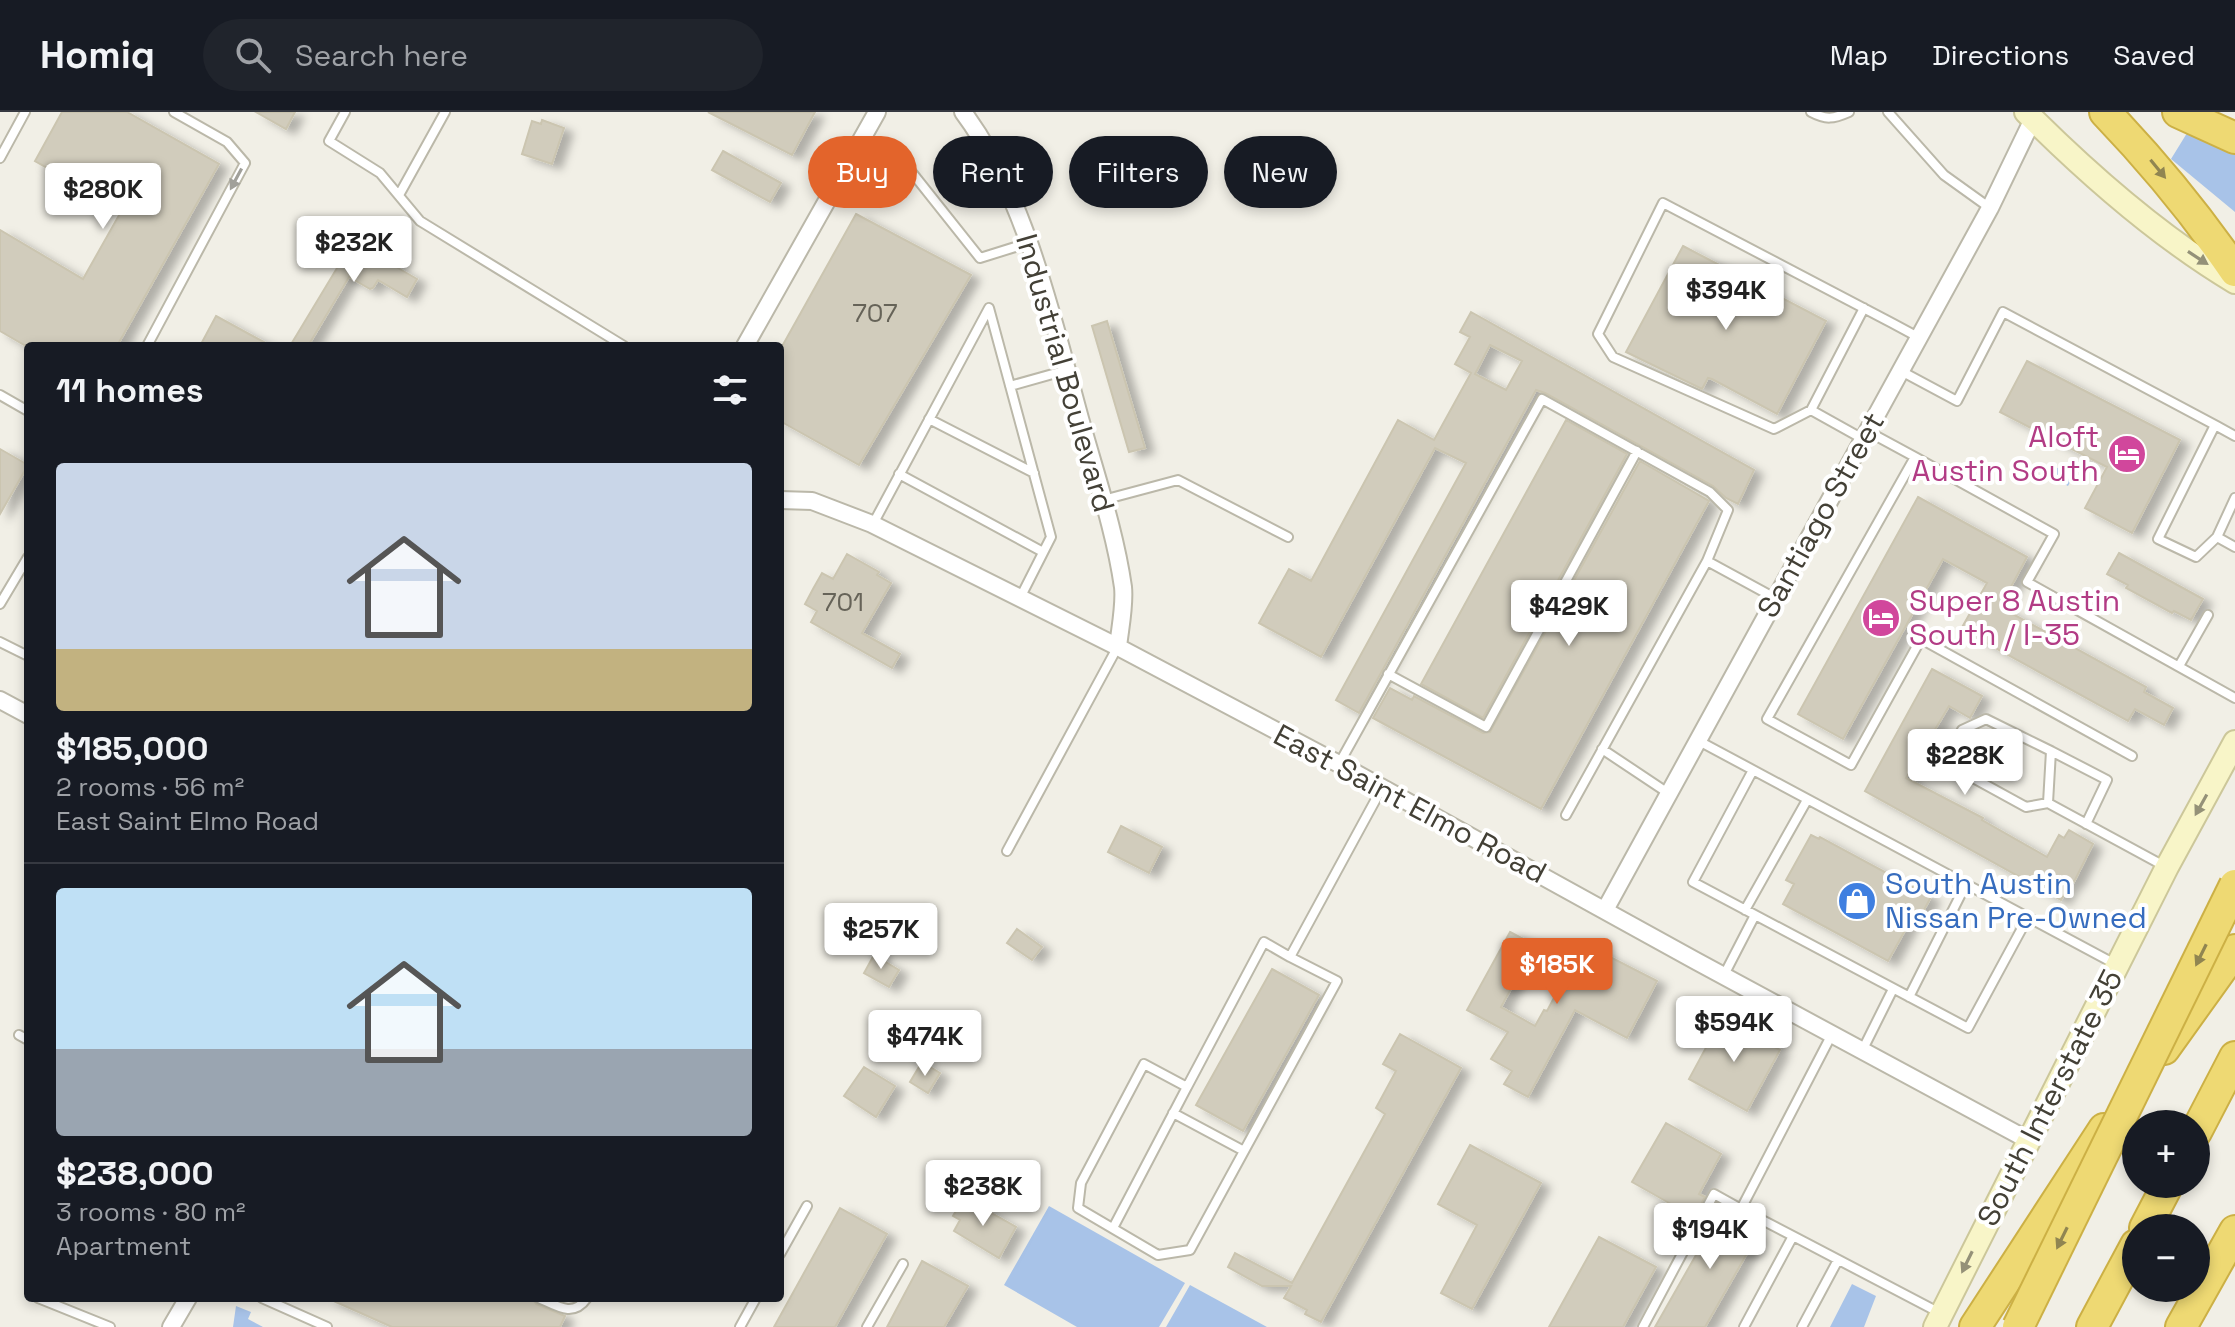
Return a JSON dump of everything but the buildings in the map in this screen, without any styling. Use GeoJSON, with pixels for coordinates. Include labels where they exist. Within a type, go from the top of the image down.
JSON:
{"type":"FeatureCollection","features":[{"type":"Feature","properties":{"kind":"highway"},"geometry":{"type":"LineString","coordinates":[[2105,112],[2149,158],[2235,271]]}},
{"type":"Feature","properties":{"kind":"highway"},"geometry":{"type":"LineString","coordinates":[[2178,112],[2235,138]]}},
{"type":"Feature","properties":{"kind":"highway"},"geometry":{"type":"LineString","coordinates":[[2018,1327],[2235,885]]}},
{"type":"Feature","properties":{"kind":"highway"},"geometry":{"type":"LineString","coordinates":[[1975,1327],[2098,1138],[2235,950]]}},
{"type":"Feature","properties":{"kind":"highway"},"geometry":{"type":"LineString","coordinates":[[2207,1110],[2235,1057]]}},
{"type":"Feature","properties":{"kind":"highway"},"geometry":{"type":"LineString","coordinates":[[2181,1327],[2235,1231]]}},
{"type":"Feature","properties":{"kind":"highway"},"geometry":{"type":"LineString","coordinates":[[2092,1327],[2122,1271]]}},
{"type":"Feature","properties":{"kind":"main road"},"geometry":{"type":"LineString","coordinates":[[2030,116],[2100,181],[2175,243],[2235,282]]}},
{"type":"Feature","properties":{"kind":"main road","name":"South Interstate 35"},"geometry":{"type":"LineString","coordinates":[[1938,1320],[2167,867],[2235,742]]}},
{"type":"Feature","properties":{"kind":"street"},"geometry":{"type":"LineString","coordinates":[[747,342],[877,112]]}},
{"type":"Feature","properties":{"kind":"street","name":"Industrial Boulevard"},"geometry":{"type":"LineString","coordinates":[[963,112],[977,130],[1010,189],[1067,370],[1103,500],[1123,589],[1118,647]]}},
{"type":"Feature","properties":{"kind":"street","name":"Santiago Street"},"geometry":{"type":"LineString","coordinates":[[1605,910],[1990,208],[2030,116]]}},
{"type":"Feature","properties":{"kind":"street","name":"East Saint Elmo Road"},"geometry":{"type":"LineString","coordinates":[[784,500],[812,501],[872,524],[1118,647],[2028,1140]]}},
{"type":"Feature","properties":{"kind":"street"},"geometry":{"type":"LineString","coordinates":[[0,700],[24,713]]}},
{"type":"Feature","properties":{"kind":"street"},"geometry":{"type":"LineString","coordinates":[[171,1327],[186,1302]]}},
{"type":"Feature","properties":{"kind":"lane"},"geometry":{"type":"LineString","coordinates":[[0,158],[25,112]]}},
{"type":"Feature","properties":{"kind":"lane"},"geometry":{"type":"LineString","coordinates":[[149,342],[245,163],[227,142],[174,112]]}},
{"type":"Feature","properties":{"kind":"lane"},"geometry":{"type":"LineString","coordinates":[[345,112],[329,141],[380,173],[420,221],[617,342]]}},
{"type":"Feature","properties":{"kind":"lane"},"geometry":{"type":"LineString","coordinates":[[399,195],[445,112]]}},
{"type":"Feature","properties":{"kind":"lane"},"geometry":{"type":"LineString","coordinates":[[1811,112],[1824,119],[1835,119],[1849,112]]}},
{"type":"Feature","properties":{"kind":"lane"},"geometry":{"type":"LineString","coordinates":[[1888,112],[1944,175],[1990,208]]}},
{"type":"Feature","properties":{"kind":"lane"},"geometry":{"type":"LineString","coordinates":[[917,179],[980,258],[1028,243]]}},
{"type":"Feature","properties":{"kind":"lane"},"geometry":{"type":"LineString","coordinates":[[1864,308],[1811,410],[1774,429],[1613,357],[1598,334],[1663,203],[1864,308],[1919,338]]}},
{"type":"Feature","properties":{"kind":"lane"},"geometry":{"type":"LineString","coordinates":[[872,524],[989,308],[1051,537],[1020,599]]}},
{"type":"Feature","properties":{"kind":"lane"},"geometry":{"type":"LineString","coordinates":[[1901,371],[1957,401],[2003,312],[2235,436]]}},
{"type":"Feature","properties":{"kind":"lane"},"geometry":{"type":"LineString","coordinates":[[1010,386],[1067,370]]}},
{"type":"Feature","properties":{"kind":"lane"},"geometry":{"type":"LineString","coordinates":[[0,395],[24,409]]}},
{"type":"Feature","properties":{"kind":"lane"},"geometry":{"type":"LineString","coordinates":[[1339,764],[1542,399],[1710,492],[1728,510],[1707,561],[1566,815]]}},
{"type":"Feature","properties":{"kind":"lane"},"geometry":{"type":"LineString","coordinates":[[1811,410],[1915,457],[2054,534],[2027,582],[2235,698]]}},
{"type":"Feature","properties":{"kind":"lane"},"geometry":{"type":"LineString","coordinates":[[929,419],[1034,473]]}},
{"type":"Feature","properties":{"kind":"lane"},"geometry":{"type":"LineString","coordinates":[[2215,425],[2158,539],[2196,557],[2217,537],[2235,498]]}},
{"type":"Feature","properties":{"kind":"lane"},"geometry":{"type":"LineString","coordinates":[[1388,674],[1486,727],[1637,451]]}},
{"type":"Feature","properties":{"kind":"lane"},"geometry":{"type":"LineString","coordinates":[[1915,457],[1767,719],[1851,765],[1921,639],[2132,756]]}},
{"type":"Feature","properties":{"kind":"lane"},"geometry":{"type":"LineString","coordinates":[[899,474],[1043,552]]}},
{"type":"Feature","properties":{"kind":"lane"},"geometry":{"type":"LineString","coordinates":[[1103,500],[1178,480],[1288,537]]}},
{"type":"Feature","properties":{"kind":"lane"},"geometry":{"type":"LineString","coordinates":[[2217,537],[2235,547]]}},
{"type":"Feature","properties":{"kind":"lane"},"geometry":{"type":"LineString","coordinates":[[1707,561],[1775,598]]}},
{"type":"Feature","properties":{"kind":"lane"},"geometry":{"type":"LineString","coordinates":[[0,604],[24,564]]}},
{"type":"Feature","properties":{"kind":"lane"},"geometry":{"type":"LineString","coordinates":[[2179,666],[2208,615]]}},
{"type":"Feature","properties":{"kind":"lane"},"geometry":{"type":"LineString","coordinates":[[0,642],[24,654]]}},
{"type":"Feature","properties":{"kind":"lane"},"geometry":{"type":"LineString","coordinates":[[1007,851],[1118,647]]}},
{"type":"Feature","properties":{"kind":"lane"},"geometry":{"type":"LineString","coordinates":[[2086,824],[2107,780],[1986,719],[1962,730],[1944,762],[2026,807],[2048,803],[2086,824],[2167,867]]}},
{"type":"Feature","properties":{"kind":"lane"},"geometry":{"type":"LineString","coordinates":[[1697,740],[1965,886],[2118,965]]}},
{"type":"Feature","properties":{"kind":"lane"},"geometry":{"type":"LineString","coordinates":[[1602,749],[1668,793]]}},
{"type":"Feature","properties":{"kind":"lane"},"geometry":{"type":"LineString","coordinates":[[2048,803],[2051,751]]}},
{"type":"Feature","properties":{"kind":"lane"},"geometry":{"type":"LineString","coordinates":[[1753,770],[1693,882],[1968,1028],[2027,919]]}},
{"type":"Feature","properties":{"kind":"lane"},"geometry":{"type":"LineString","coordinates":[[1290,957],[1382,788]]}},
{"type":"Feature","properties":{"kind":"lane"},"geometry":{"type":"LineString","coordinates":[[1745,910],[1807,800]]}},
{"type":"Feature","properties":{"kind":"lane"},"geometry":{"type":"LineString","coordinates":[[1909,997],[1965,886]]}},
{"type":"Feature","properties":{"kind":"lane"},"geometry":{"type":"LineString","coordinates":[[1724,975],[1755,915]]}},
{"type":"Feature","properties":{"kind":"lane"},"geometry":{"type":"LineString","coordinates":[[1113,1228],[1264,942],[1337,981],[1190,1250],[1158,1255],[1078,1208],[1081,1183],[1144,1064],[1187,1087]]}},
{"type":"Feature","properties":{"kind":"lane"},"geometry":{"type":"LineString","coordinates":[[1863,1049],[1893,989]]}},
{"type":"Feature","properties":{"kind":"lane"},"geometry":{"type":"LineString","coordinates":[[1741,1209],[1833,1034]]}},
{"type":"Feature","properties":{"kind":"lane"},"geometry":{"type":"LineString","coordinates":[[19,1035],[24,1038]]}},
{"type":"Feature","properties":{"kind":"lane"},"geometry":{"type":"LineString","coordinates":[[1173,1113],[1244,1151]]}},
{"type":"Feature","properties":{"kind":"lane"},"geometry":{"type":"LineString","coordinates":[[1643,1327],[1714,1194],[1838,1260],[1938,1320]]}},
{"type":"Feature","properties":{"kind":"lane"},"geometry":{"type":"LineString","coordinates":[[784,1247],[807,1206]]}},
{"type":"Feature","properties":{"kind":"lane"},"geometry":{"type":"LineString","coordinates":[[1744,1327],[1793,1236]]}},
{"type":"Feature","properties":{"kind":"lane"},"geometry":{"type":"LineString","coordinates":[[1802,1327],[1838,1260]]}},
{"type":"Feature","properties":{"kind":"lane"},"geometry":{"type":"LineString","coordinates":[[867,1327],[903,1264]]}},
{"type":"Feature","properties":{"kind":"lane"},"geometry":{"type":"LineString","coordinates":[[48,1302],[110,1327]]}},
{"type":"Feature","properties":{"kind":"lane"},"geometry":{"type":"LineString","coordinates":[[271,1302],[327,1327]]}},
{"type":"Feature","properties":{"kind":"lane"},"geometry":{"type":"LineString","coordinates":[[548,1302],[569,1311],[577,1309],[583,1302]]}},
{"type":"Feature","properties":{"kind":"lane"},"geometry":{"type":"LineString","coordinates":[[740,1327],[754,1302]]}},
{"type":"Feature","properties":{"kind":"water"},"geometry":{"type":"Polygon","coordinates":[[[2200,112],[2235,126],[2235,212],[2171,159],[2200,112]]]}},
{"type":"Feature","properties":{"kind":"water"},"geometry":{"type":"Polygon","coordinates":[[[2050,464],[2073,476],[2068,486],[2045,474],[2050,464]]]}},
{"type":"Feature","properties":{"kind":"water"},"geometry":{"type":"Polygon","coordinates":[[[1049,1206],[1185,1283],[1159,1327],[1077,1327],[1004,1285],[1049,1206]]]}},
{"type":"Feature","properties":{"kind":"water"},"geometry":{"type":"Polygon","coordinates":[[[1852,1284],[1876,1296],[1864,1327],[1830,1327],[1852,1284]]]}},
{"type":"Feature","properties":{"kind":"water"},"geometry":{"type":"Polygon","coordinates":[[[1190,1285],[1267,1327],[1166,1327],[1190,1285]]]}},
{"type":"Feature","properties":{"kind":"water"},"geometry":{"type":"Polygon","coordinates":[[[236,1306],[251,1312],[248,1319],[263,1327],[233,1327],[236,1306]]]}},
{"type":"Feature","properties":{"kind":"place","name":"Aloft Austin South"},"geometry":{"type":"Point","coordinates":[2127,454]}},
{"type":"Feature","properties":{"kind":"place","name":"Super 8 Austin South / I-35"},"geometry":{"type":"Point","coordinates":[1881,618]}},
{"type":"Feature","properties":{"kind":"place","name":"South Austin Nissan Pre-Owned"},"geometry":{"type":"Point","coordinates":[1857,901]}}]}
